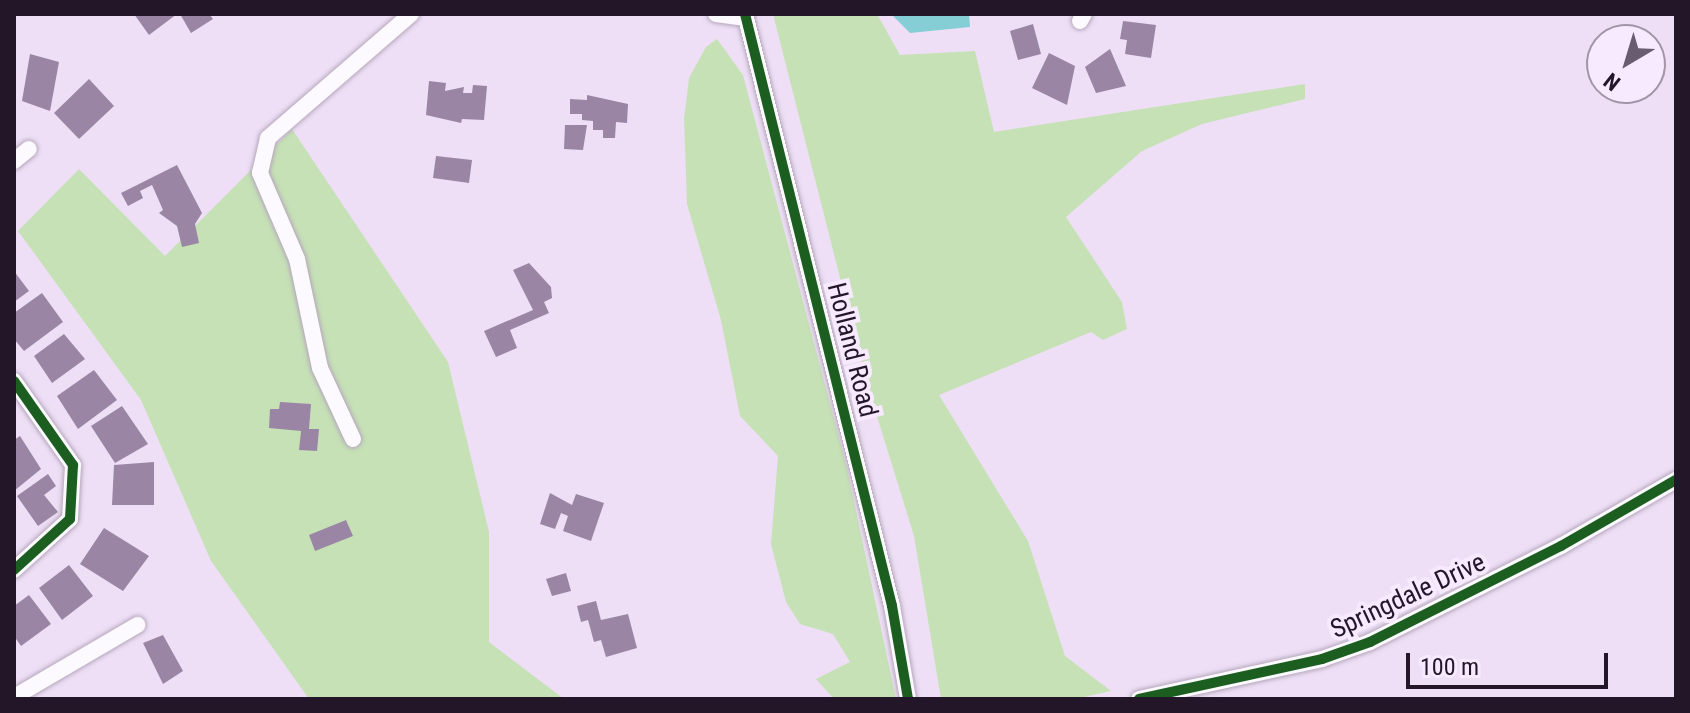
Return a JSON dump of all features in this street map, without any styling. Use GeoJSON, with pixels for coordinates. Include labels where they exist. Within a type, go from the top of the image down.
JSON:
{"type":"FeatureCollection","features":[{"type":"Feature","properties":{"kind":"street"},"geometry":{"type":"LineString","coordinates":[[353,439],[320,368],[297,259],[260,173],[268,138],[411,14]]}},
{"type":"Feature","properties":{"kind":"street"},"geometry":{"type":"LineString","coordinates":[[716,14],[746,16]]}},
{"type":"Feature","properties":{"kind":"street","name":"Holland Road"},"geometry":{"type":"LineString","coordinates":[[746,16],[892,606],[908,699]]}},
{"type":"Feature","properties":{"kind":"street"},"geometry":{"type":"LineString","coordinates":[[14,161],[29,149]]}},
{"type":"Feature","properties":{"kind":"street"},"geometry":{"type":"LineString","coordinates":[[14,381],[73,465],[70,519],[14,570]]}},
{"type":"Feature","properties":{"kind":"street","name":"Springdale Drive"},"geometry":{"type":"LineString","coordinates":[[1139,699],[1322,659],[1370,642],[1548,553],[1676,480]]}},
{"type":"Feature","properties":{"kind":"street"},"geometry":{"type":"LineString","coordinates":[[14,697],[137,625]]}},
{"type":"Feature","properties":{"kind":"shaded area"},"geometry":{"type":"Polygon","coordinates":[[[773,14],[877,14],[900,55],[975,51],[994,132],[1305,84],[1305,99],[1202,124],[1142,151],[1066,217],[1122,302],[1127,329],[1103,340],[1091,332],[939,395],[1028,541],[1065,656],[1111,691],[1075,699],[941,699],[914,536],[867,384],[773,14]]]}},
{"type":"Feature","properties":{"kind":"shaded area"},"geometry":{"type":"Polygon","coordinates":[[[891,14],[969,14],[970,27],[910,33],[891,14]]]}},
{"type":"Feature","properties":{"kind":"shaded area"},"geometry":{"type":"Polygon","coordinates":[[[717,39],[743,75],[846,464],[896,699],[834,699],[816,679],[850,662],[833,634],[800,624],[786,602],[771,544],[778,456],[740,416],[721,320],[687,204],[684,119],[689,78],[706,47],[717,39]]]}},
{"type":"Feature","properties":{"kind":"shaded area"},"geometry":{"type":"Polygon","coordinates":[[[292,129],[448,362],[489,532],[489,642],[564,699],[309,699],[211,561],[141,400],[18,231],[79,169],[165,256],[292,129]]]}},
{"type":"Feature","properties":{"kind":"building"},"geometry":{"type":"Polygon","coordinates":[[[134,14],[177,14],[149,35],[134,14]]]}},
{"type":"Feature","properties":{"kind":"building"},"geometry":{"type":"Polygon","coordinates":[[[180,14],[209,14],[213,19],[191,33],[180,14]]]}},
{"type":"Feature","properties":{"kind":"building"},"geometry":{"type":"Polygon","coordinates":[[[1123,21],[1156,25],[1151,58],[1125,54],[1127,40],[1120,39],[1123,21]]]}},
{"type":"Feature","properties":{"kind":"building"},"geometry":{"type":"Polygon","coordinates":[[[1033,24],[1041,54],[1018,60],[1010,31],[1033,24]]]}},
{"type":"Feature","properties":{"kind":"building"},"geometry":{"type":"Polygon","coordinates":[[[1110,49],[1126,86],[1096,93],[1085,67],[1110,49]]]}},
{"type":"Feature","properties":{"kind":"building"},"geometry":{"type":"Polygon","coordinates":[[[1049,53],[1075,66],[1067,105],[1032,88],[1049,53]]]}},
{"type":"Feature","properties":{"kind":"building"},"geometry":{"type":"Polygon","coordinates":[[[30,54],[59,62],[50,111],[22,101],[30,54]]]}},
{"type":"Feature","properties":{"kind":"building"},"geometry":{"type":"Polygon","coordinates":[[[89,79],[114,106],[79,139],[54,113],[89,79]]]}},
{"type":"Feature","properties":{"kind":"building"},"geometry":{"type":"Polygon","coordinates":[[[429,81],[446,83],[445,91],[464,87],[463,93],[472,93],[473,85],[487,86],[484,120],[462,119],[461,123],[426,115],[429,81]]]}},
{"type":"Feature","properties":{"kind":"building"},"geometry":{"type":"Polygon","coordinates":[[[587,95],[628,104],[627,123],[616,122],[615,138],[603,138],[603,130],[593,130],[593,121],[582,120],[582,114],[570,114],[570,99],[587,100],[587,95]]]}},
{"type":"Feature","properties":{"kind":"building"},"geometry":{"type":"Polygon","coordinates":[[[565,125],[587,125],[583,150],[564,149],[565,125]]]}},
{"type":"Feature","properties":{"kind":"building"},"geometry":{"type":"Polygon","coordinates":[[[436,156],[472,160],[469,183],[433,178],[436,156]]]}},
{"type":"Feature","properties":{"kind":"building"},"geometry":{"type":"Polygon","coordinates":[[[177,165],[202,213],[195,224],[199,243],[182,247],[177,226],[159,213],[163,210],[152,185],[140,191],[143,198],[128,206],[121,193],[177,165]]]}},
{"type":"Feature","properties":{"kind":"building"},"geometry":{"type":"Polygon","coordinates":[[[529,263],[551,287],[552,298],[544,302],[549,313],[510,330],[517,348],[496,357],[484,331],[533,310],[513,270],[529,263]]]}},
{"type":"Feature","properties":{"kind":"building"},"geometry":{"type":"Polygon","coordinates":[[[14,271],[29,291],[14,302],[14,271]]]}},
{"type":"Feature","properties":{"kind":"building"},"geometry":{"type":"Polygon","coordinates":[[[42,293],[63,322],[24,351],[14,339],[14,313],[42,293]]]}},
{"type":"Feature","properties":{"kind":"building"},"geometry":{"type":"Polygon","coordinates":[[[64,334],[85,359],[52,383],[34,356],[64,334]]]}},
{"type":"Feature","properties":{"kind":"building"},"geometry":{"type":"Polygon","coordinates":[[[94,370],[117,400],[78,429],[57,396],[94,370]]]}},
{"type":"Feature","properties":{"kind":"building"},"geometry":{"type":"Polygon","coordinates":[[[280,402],[311,404],[309,429],[319,429],[317,451],[299,450],[301,431],[269,428],[270,409],[279,409],[280,402]]]}},
{"type":"Feature","properties":{"kind":"building"},"geometry":{"type":"Polygon","coordinates":[[[122,406],[148,444],[115,463],[91,426],[122,406]]]}},
{"type":"Feature","properties":{"kind":"building"},"geometry":{"type":"Polygon","coordinates":[[[20,436],[41,469],[14,491],[14,440],[20,436]]]}},
{"type":"Feature","properties":{"kind":"building"},"geometry":{"type":"Polygon","coordinates":[[[154,462],[154,505],[112,505],[114,465],[154,462]]]}},
{"type":"Feature","properties":{"kind":"building"},"geometry":{"type":"Polygon","coordinates":[[[48,474],[56,486],[44,495],[58,512],[38,526],[17,496],[48,474]]]}},
{"type":"Feature","properties":{"kind":"building"},"geometry":{"type":"Polygon","coordinates":[[[550,493],[572,505],[576,494],[604,503],[591,541],[563,531],[568,516],[561,513],[555,529],[540,524],[550,493]]]}},
{"type":"Feature","properties":{"kind":"building"},"geometry":{"type":"Polygon","coordinates":[[[346,520],[353,536],[315,551],[309,535],[346,520]]]}},
{"type":"Feature","properties":{"kind":"building"},"geometry":{"type":"Polygon","coordinates":[[[104,528],[149,556],[123,591],[80,564],[104,528]]]}},
{"type":"Feature","properties":{"kind":"building"},"geometry":{"type":"Polygon","coordinates":[[[69,565],[93,596],[62,620],[39,588],[69,565]]]}},
{"type":"Feature","properties":{"kind":"building"},"geometry":{"type":"Polygon","coordinates":[[[566,573],[571,591],[552,596],[546,579],[566,573]]]}},
{"type":"Feature","properties":{"kind":"building"},"geometry":{"type":"Polygon","coordinates":[[[29,595],[51,624],[21,646],[14,636],[14,606],[29,595]]]}},
{"type":"Feature","properties":{"kind":"building"},"geometry":{"type":"Polygon","coordinates":[[[596,601],[601,620],[628,614],[637,648],[606,657],[601,640],[594,642],[588,620],[581,622],[577,606],[596,601]]]}},
{"type":"Feature","properties":{"kind":"building"},"geometry":{"type":"Polygon","coordinates":[[[163,635],[183,671],[163,684],[143,643],[163,635]]]}},
{"type":"Feature","properties":{"kind":"cycle path"},"geometry":{"type":"LineString","coordinates":[[745,14],[892,606],[908,699]]}},
{"type":"Feature","properties":{"kind":"cycle path"},"geometry":{"type":"LineString","coordinates":[[14,381],[73,465],[70,519],[14,570]]}},
{"type":"Feature","properties":{"kind":"cycle path"},"geometry":{"type":"LineString","coordinates":[[1139,699],[1322,659],[1370,642],[1561,546],[1676,480]]}}]}
